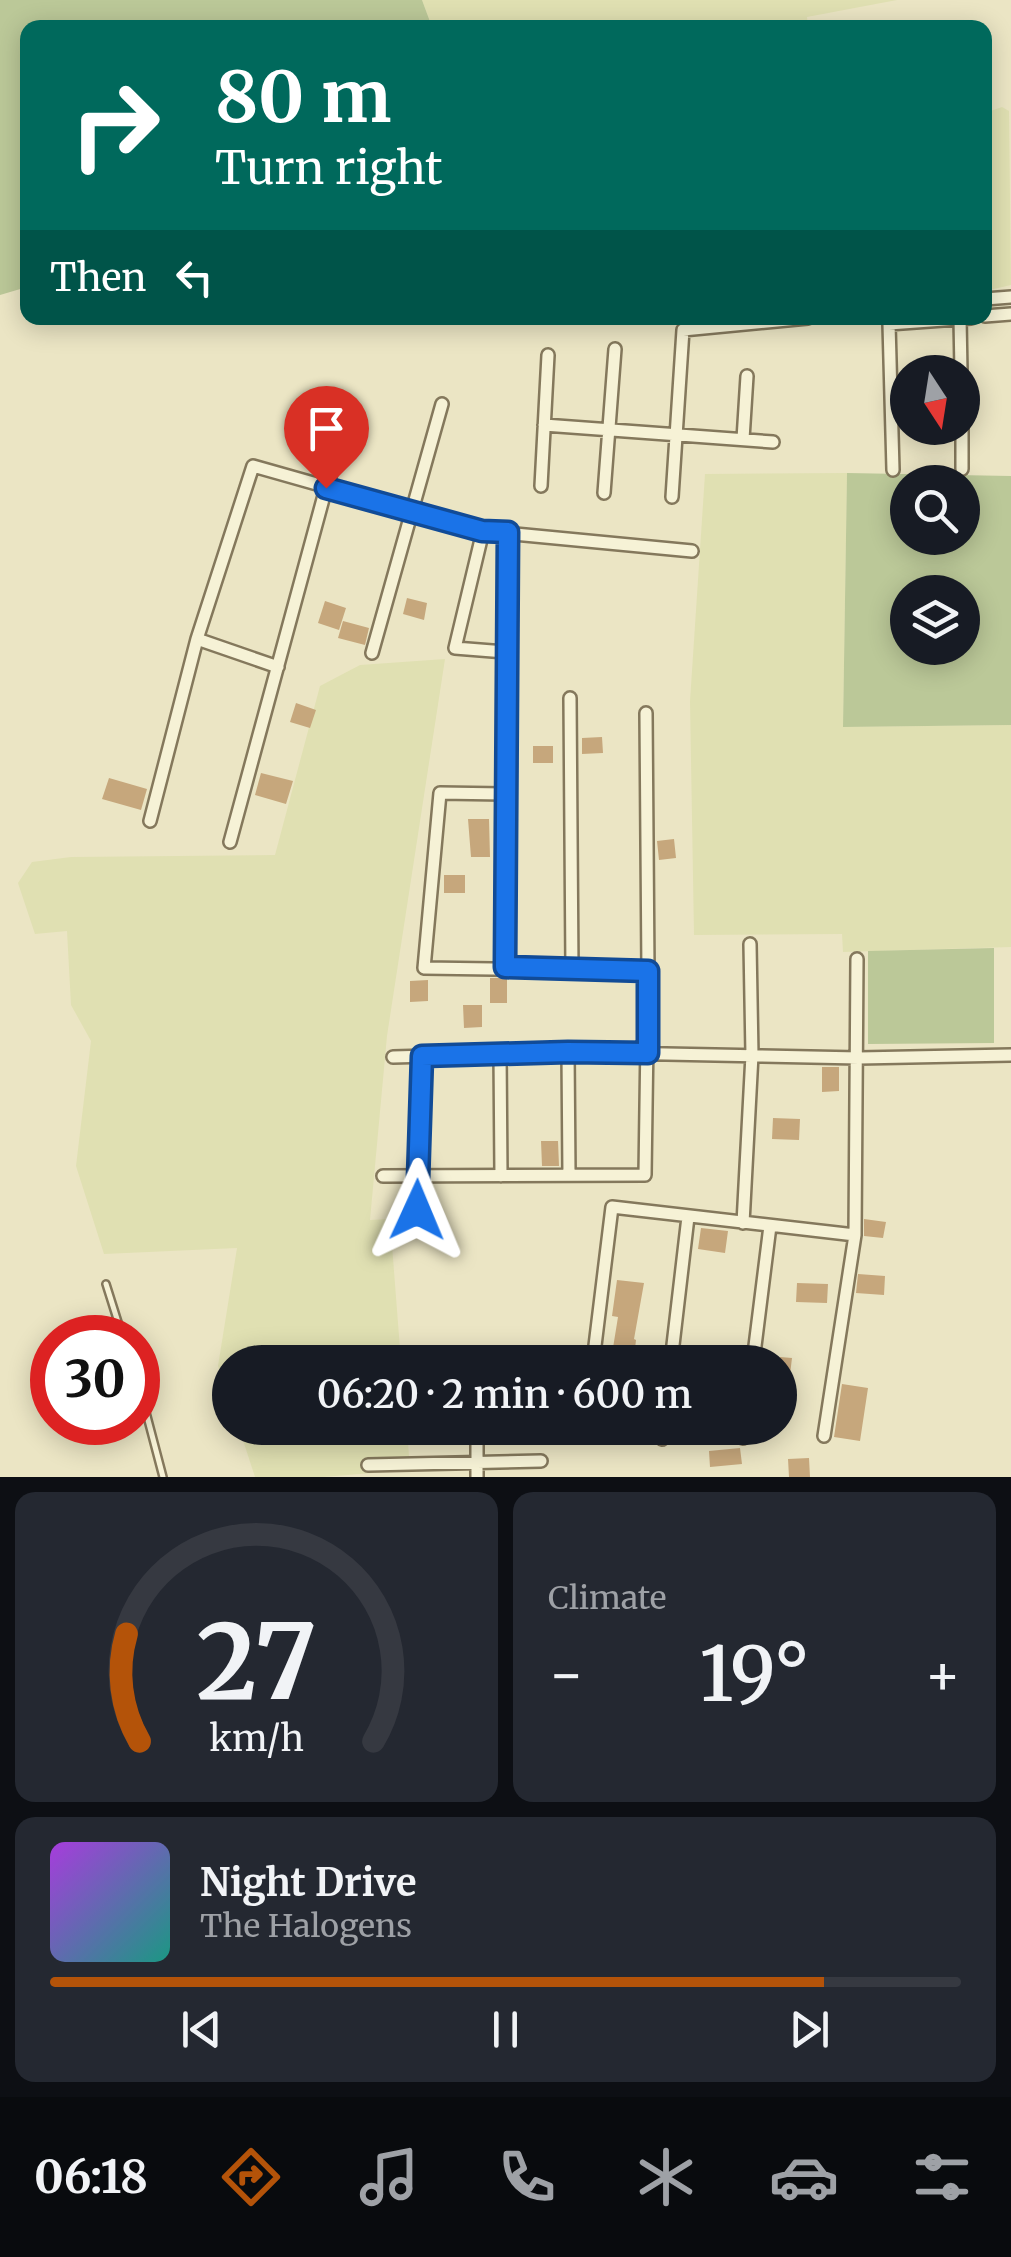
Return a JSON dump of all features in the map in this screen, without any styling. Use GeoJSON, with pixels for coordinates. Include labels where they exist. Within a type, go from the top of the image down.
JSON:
{"type":"FeatureCollection","features":[{"type":"Feature","properties":{"kind":"street"},"geometry":{"type":"LineString","coordinates":[[672,497],[684,330],[736,325]]}},
{"type":"Feature","properties":{"kind":"street"},"geometry":{"type":"LineString","coordinates":[[889,325],[892,465]]}},
{"type":"Feature","properties":{"kind":"street"},"geometry":{"type":"LineString","coordinates":[[960,325],[961,355]]}},
{"type":"Feature","properties":{"kind":"street"},"geometry":{"type":"LineString","coordinates":[[604,494],[614,349]]}},
{"type":"Feature","properties":{"kind":"street"},"geometry":{"type":"LineString","coordinates":[[540,486],[548,355]]}},
{"type":"Feature","properties":{"kind":"street"},"geometry":{"type":"LineString","coordinates":[[743,439],[748,376]]}},
{"type":"Feature","properties":{"kind":"street"},"geometry":{"type":"LineString","coordinates":[[372,653],[442,404]]}},
{"type":"Feature","properties":{"kind":"street"},"geometry":{"type":"LineString","coordinates":[[544,424],[772,442]]}},
{"type":"Feature","properties":{"kind":"street"},"geometry":{"type":"LineString","coordinates":[[230,842],[342,438]]}},
{"type":"Feature","properties":{"kind":"street"},"geometry":{"type":"LineString","coordinates":[[150,821],[196,639],[253,466],[482,531],[692,551]]}},
{"type":"Feature","properties":{"kind":"street"},"geometry":{"type":"LineString","coordinates":[[482,531],[454,648],[505,652]]}},
{"type":"Feature","properties":{"kind":"street"},"geometry":{"type":"LineString","coordinates":[[505,967],[508,532]]}},
{"type":"Feature","properties":{"kind":"street"},"geometry":{"type":"LineString","coordinates":[[196,639],[278,667]]}},
{"type":"Feature","properties":{"kind":"street"},"geometry":{"type":"LineString","coordinates":[[570,698],[572,970]]}},
{"type":"Feature","properties":{"kind":"street"},"geometry":{"type":"LineString","coordinates":[[383,1176],[645,1175],[646,713]]}},
{"type":"Feature","properties":{"kind":"street"},"geometry":{"type":"LineString","coordinates":[[504,794],[440,793],[424,968],[648,971]]}},
{"type":"Feature","properties":{"kind":"street"},"geometry":{"type":"LineString","coordinates":[[743,1223],[752,1056],[750,944]]}},
{"type":"Feature","properties":{"kind":"street"},"geometry":{"type":"LineString","coordinates":[[824,1436],[855,1235],[857,958]]}},
{"type":"Feature","properties":{"kind":"street"},"geometry":{"type":"LineString","coordinates":[[393,1057],[500,1052],[859,1058],[1011,1055]]}},
{"type":"Feature","properties":{"kind":"street"},"geometry":{"type":"LineString","coordinates":[[500,1052],[500,1176]]}},
{"type":"Feature","properties":{"kind":"street"},"geometry":{"type":"LineString","coordinates":[[568,1052],[569,1175]]}},
{"type":"Feature","properties":{"kind":"street"},"geometry":{"type":"LineString","coordinates":[[417,1210],[422,1056]]}},
{"type":"Feature","properties":{"kind":"street"},"geometry":{"type":"LineString","coordinates":[[595,1345],[612,1207],[855,1235]]}},
{"type":"Feature","properties":{"kind":"street"},"geometry":{"type":"LineString","coordinates":[[673,1345],[688,1217]]}},
{"type":"Feature","properties":{"kind":"street"},"geometry":{"type":"LineString","coordinates":[[755,1345],[770,1226]]}},
{"type":"Feature","properties":{"kind":"street"},"geometry":{"type":"LineString","coordinates":[[477,1445],[478,1477]]}},
{"type":"Feature","properties":{"kind":"street"},"geometry":{"type":"LineString","coordinates":[[368,1465],[540,1461]]}},
{"type":"Feature","properties":{"kind":"lane"},"geometry":{"type":"LineString","coordinates":[[106,1284],[116,1315]]}},
{"type":"Feature","properties":{"kind":"lane"},"geometry":{"type":"LineString","coordinates":[[155,1445],[163,1477]]}},
{"type":"Feature","properties":{"kind":"green space"},"geometry":{"type":"Polygon","coordinates":[[[0,0],[422,0],[429,20],[20,20],[20,289],[0,295],[0,0]]]}},
{"type":"Feature","properties":{"kind":"green space"},"geometry":{"type":"Polygon","coordinates":[[[422,0],[897,0],[807,20],[429,20],[422,0]]]}},
{"type":"Feature","properties":{"kind":"green space"},"geometry":{"type":"Polygon","coordinates":[[[1002,107],[1009,111],[1011,285],[992,289],[992,111],[1002,107]]]}},
{"type":"Feature","properties":{"kind":"green space"},"geometry":{"type":"Polygon","coordinates":[[[847,473],[843,727],[1011,725],[1011,947],[843,952],[842,934],[694,935],[690,701],[705,474],[847,473]]]}},
{"type":"Feature","properties":{"kind":"green space"},"geometry":{"type":"Polygon","coordinates":[[[847,473],[890,474],[890,555],[980,555],[980,475],[1011,476],[1011,725],[843,727],[847,473]]]}},
{"type":"Feature","properties":{"kind":"green space"},"geometry":{"type":"Polygon","coordinates":[[[445,659],[387,1036],[370,1220],[390,1219],[400,1345],[221,1345],[237,1248],[104,1254],[76,1166],[91,1041],[71,1005],[67,931],[35,934],[18,883],[32,862],[71,857],[275,855],[320,686],[360,665],[445,659]]]}},
{"type":"Feature","properties":{"kind":"green space"},"geometry":{"type":"Polygon","coordinates":[[[994,948],[994,1043],[868,1044],[868,951],[994,948]]]}},
{"type":"Feature","properties":{"kind":"green space"},"geometry":{"type":"Polygon","coordinates":[[[245,1445],[408,1445],[410,1470],[323,1477],[255,1477],[245,1445]]]}},
{"type":"Feature","properties":{"kind":"building"},"geometry":{"type":"Polygon","coordinates":[[[407,598],[427,603],[424,620],[403,614],[407,598]]]}},
{"type":"Feature","properties":{"kind":"building"},"geometry":{"type":"Polygon","coordinates":[[[325,601],[346,608],[339,630],[318,623],[325,601]]]}},
{"type":"Feature","properties":{"kind":"building"},"geometry":{"type":"Polygon","coordinates":[[[343,621],[369,628],[365,645],[338,638],[343,621]]]}},
{"type":"Feature","properties":{"kind":"building"},"geometry":{"type":"Polygon","coordinates":[[[296,703],[316,710],[310,728],[290,722],[296,703]]]}},
{"type":"Feature","properties":{"kind":"building"},"geometry":{"type":"Polygon","coordinates":[[[602,737],[603,753],[582,754],[582,738],[602,737]]]}},
{"type":"Feature","properties":{"kind":"building"},"geometry":{"type":"Polygon","coordinates":[[[533,746],[553,746],[553,763],[533,763],[533,746]]]}},
{"type":"Feature","properties":{"kind":"building"},"geometry":{"type":"Polygon","coordinates":[[[261,773],[293,781],[286,804],[255,795],[261,773]]]}},
{"type":"Feature","properties":{"kind":"building"},"geometry":{"type":"Polygon","coordinates":[[[109,778],[147,789],[141,810],[102,799],[109,778]]]}},
{"type":"Feature","properties":{"kind":"building"},"geometry":{"type":"Polygon","coordinates":[[[468,819],[489,819],[490,857],[471,857],[468,819]]]}},
{"type":"Feature","properties":{"kind":"building"},"geometry":{"type":"Polygon","coordinates":[[[674,839],[676,858],[659,860],[657,841],[674,839]]]}},
{"type":"Feature","properties":{"kind":"building"},"geometry":{"type":"Polygon","coordinates":[[[444,875],[465,875],[465,893],[444,893],[444,875]]]}},
{"type":"Feature","properties":{"kind":"building"},"geometry":{"type":"Polygon","coordinates":[[[490,978],[507,978],[507,1003],[490,1003],[490,978]]]}},
{"type":"Feature","properties":{"kind":"building"},"geometry":{"type":"Polygon","coordinates":[[[428,980],[428,1001],[410,1002],[410,981],[428,980]]]}},
{"type":"Feature","properties":{"kind":"building"},"geometry":{"type":"Polygon","coordinates":[[[463,1005],[482,1005],[482,1027],[464,1028],[463,1005]]]}},
{"type":"Feature","properties":{"kind":"building"},"geometry":{"type":"Polygon","coordinates":[[[822,1067],[839,1067],[839,1091],[822,1092],[822,1067]]]}},
{"type":"Feature","properties":{"kind":"building"},"geometry":{"type":"Polygon","coordinates":[[[773,1118],[800,1119],[799,1140],[772,1139],[773,1118]]]}},
{"type":"Feature","properties":{"kind":"building"},"geometry":{"type":"Polygon","coordinates":[[[541,1141],[558,1141],[559,1166],[542,1166],[541,1141]]]}},
{"type":"Feature","properties":{"kind":"building"},"geometry":{"type":"Polygon","coordinates":[[[864,1219],[886,1222],[883,1238],[864,1236],[864,1219]]]}},
{"type":"Feature","properties":{"kind":"building"},"geometry":{"type":"Polygon","coordinates":[[[701,1228],[728,1231],[725,1253],[698,1249],[701,1228]]]}},
{"type":"Feature","properties":{"kind":"building"},"geometry":{"type":"Polygon","coordinates":[[[858,1274],[885,1276],[884,1295],[856,1293],[858,1274]]]}},
{"type":"Feature","properties":{"kind":"building"},"geometry":{"type":"Polygon","coordinates":[[[617,1280],[644,1283],[635,1345],[613,1345],[618,1317],[612,1316],[617,1280]]]}},
{"type":"Feature","properties":{"kind":"building"},"geometry":{"type":"Polygon","coordinates":[[[797,1283],[828,1284],[827,1303],[796,1302],[797,1283]]]}},
{"type":"Feature","properties":{"kind":"building"},"geometry":{"type":"Polygon","coordinates":[[[842,1384],[868,1388],[860,1441],[834,1437],[842,1384]]]}},
{"type":"Feature","properties":{"kind":"building"},"geometry":{"type":"Polygon","coordinates":[[[740,1448],[742,1464],[710,1467],[709,1451],[740,1448]]]}},
{"type":"Feature","properties":{"kind":"building"},"geometry":{"type":"Polygon","coordinates":[[[809,1458],[810,1477],[789,1477],[788,1459],[809,1458]]]}},
{"type":"Feature","properties":{"kind":"route"},"geometry":{"type":"LineString","coordinates":[[326,488],[482,531],[508,532],[505,967],[648,971],[648,1053],[422,1056],[417,1210]]}}]}
